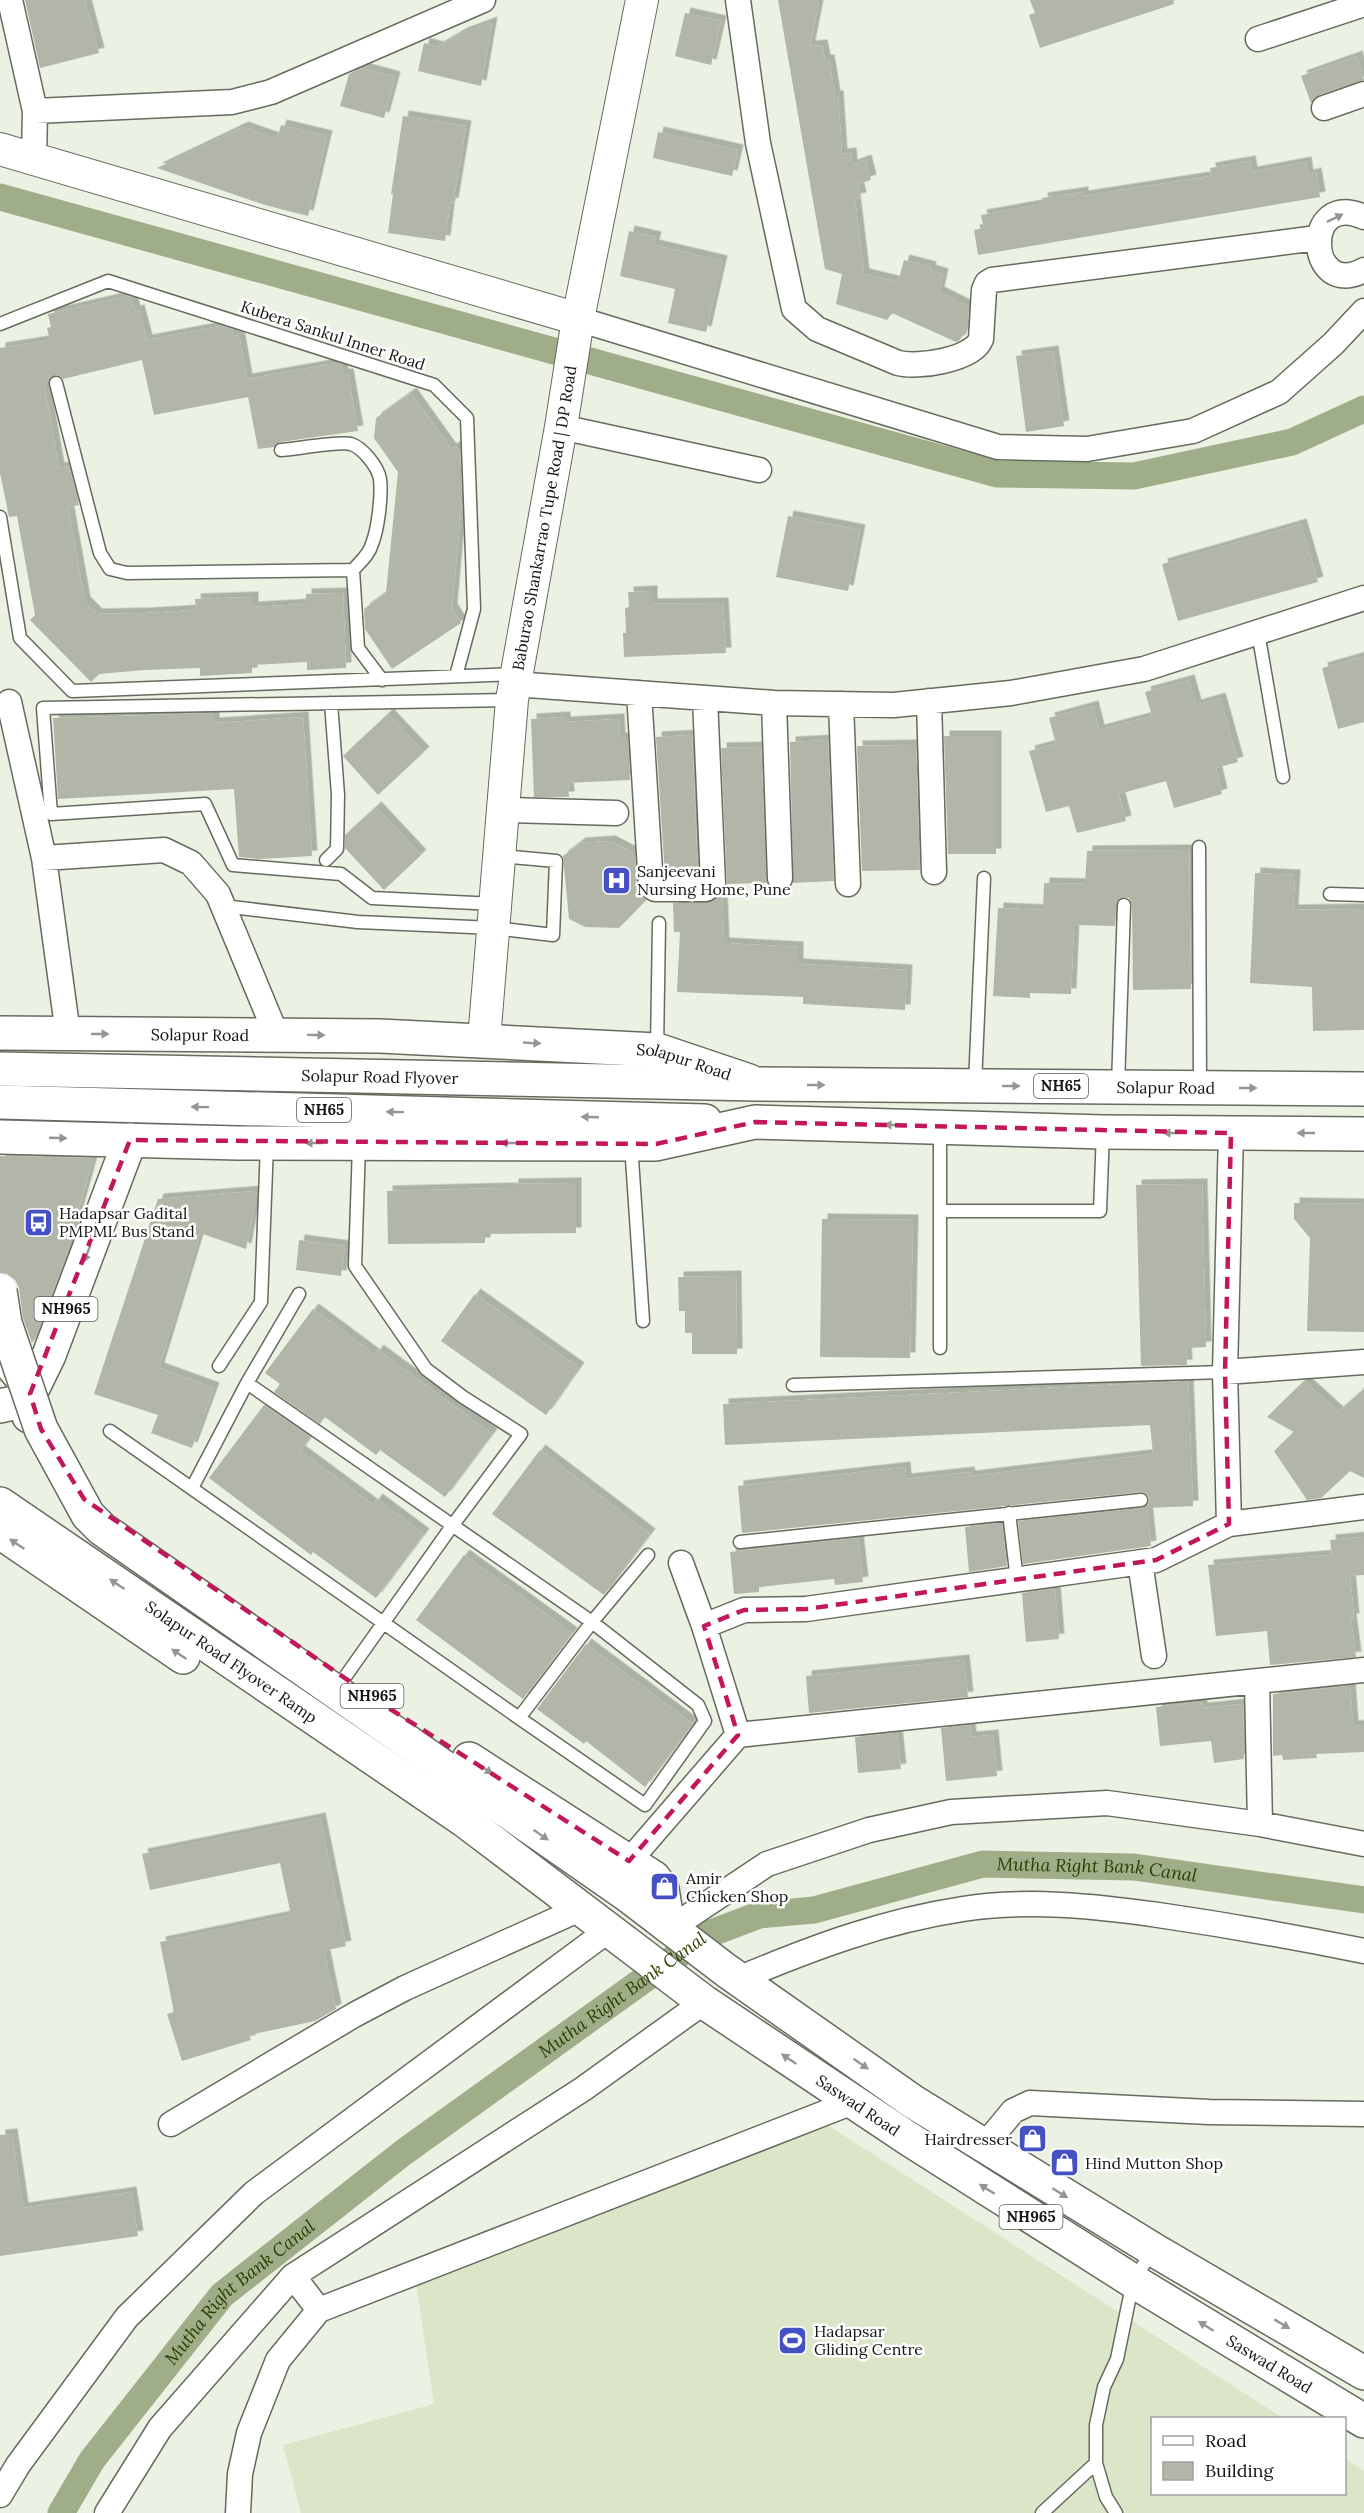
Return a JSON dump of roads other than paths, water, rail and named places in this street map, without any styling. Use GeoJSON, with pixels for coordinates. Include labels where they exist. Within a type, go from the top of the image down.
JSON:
{"type":"FeatureCollection","features":[{"type":"Feature","properties":{"kind":"main road","name":"Solapur Road"},"geometry":{"type":"LineString","coordinates":[[0,1034],[276,1034],[484,1040],[657,1050],[758,1084],[1364,1089]]}},
{"type":"Feature","properties":{"kind":"main road","name":"Solapur Road Flyover"},"geometry":{"type":"LineString","coordinates":[[0,1069],[758,1084]]}},
{"type":"Feature","properties":{"kind":"main road","name":"Solapur Road Flyover"},"geometry":{"type":"LineString","coordinates":[[0,1102],[640,1131]]}},
{"type":"Feature","properties":{"kind":"main road"},"geometry":{"type":"LineString","coordinates":[[0,1137],[359,1143],[640,1131],[656,1144],[755,1122],[1103,1132],[1364,1134]]}},
{"type":"Feature","properties":{"kind":"main road","name":"NH965"},"geometry":{"type":"LineString","coordinates":[[130,1140],[49,1355],[9,1396],[57,1474],[84,1498],[139,1537],[190,1567],[387,1707],[654,1878],[662,1889],[671,1928]]}},
{"type":"Feature","properties":{"kind":"main road","name":"NH965"},"geometry":{"type":"LineString","coordinates":[[0,1291],[5,1323],[41,1429],[88,1515],[102,1529],[626,1894],[671,1928]]}},
{"type":"Feature","properties":{"kind":"main road","name":"Solapur Road Flyover Ramp"},"geometry":{"type":"LineString","coordinates":[[0,1504],[464,1820]]}},
{"type":"Feature","properties":{"kind":"main road","name":"NH965"},"geometry":{"type":"LineString","coordinates":[[0,1532],[349,1769],[464,1820]]}},
{"type":"Feature","properties":{"kind":"main road","name":"Saswad Road"},"geometry":{"type":"LineString","coordinates":[[464,1820],[700,1999],[853,2102],[1133,2282],[1364,2421]]}},
{"type":"Feature","properties":{"kind":"main road","name":"Saswad Road"},"geometry":{"type":"LineString","coordinates":[[671,1928],[732,1975],[912,2101],[1154,2250],[1364,2373]]}},
{"type":"Feature","properties":{"kind":"street"},"geometry":{"type":"LineString","coordinates":[[10,0],[35,111],[34,159]]}},
{"type":"Feature","properties":{"kind":"street"},"geometry":{"type":"LineString","coordinates":[[35,111],[232,102],[271,92],[483,0]]}},
{"type":"Feature","properties":{"kind":"street","name":"Baburao Shankarrao Tupe Road | DP Road"},"geometry":{"type":"LineString","coordinates":[[484,1040],[514,686],[577,328],[642,0]]}},
{"type":"Feature","properties":{"kind":"street"},"geometry":{"type":"LineString","coordinates":[[738,0],[758,143],[794,309],[817,329],[898,363],[910,366],[926,365],[971,352],[978,346],[981,339],[984,290],[987,283],[992,280],[1317,238]]}},
{"type":"Feature","properties":{"kind":"street"},"geometry":{"type":"LineString","coordinates":[[1258,39],[1364,4]]}},
{"type":"Feature","properties":{"kind":"street"},"geometry":{"type":"LineString","coordinates":[[1324,108],[1364,94]]}},
{"type":"Feature","properties":{"kind":"street"},"geometry":{"type":"LineString","coordinates":[[0,149],[577,328],[998,447],[1087,449],[1193,431],[1279,392],[1333,344],[1364,311]]}},
{"type":"Feature","properties":{"kind":"street"},"geometry":{"type":"LineString","coordinates":[[1364,217],[1354,213],[1334,217],[1325,223],[1317,238],[1318,251],[1329,268],[1338,273],[1349,274],[1364,270]]}},
{"type":"Feature","properties":{"kind":"street"},"geometry":{"type":"LineString","coordinates":[[561,427],[759,470]]}},
{"type":"Feature","properties":{"kind":"street"},"geometry":{"type":"LineString","coordinates":[[514,686],[774,704],[894,705],[1011,693],[1144,669],[1364,598]]}},
{"type":"Feature","properties":{"kind":"street"},"geometry":{"type":"LineString","coordinates":[[639,693],[651,886],[655,889],[706,889],[713,883],[705,698]]}},
{"type":"Feature","properties":{"kind":"street"},"geometry":{"type":"LineString","coordinates":[[929,701],[934,872]]}},
{"type":"Feature","properties":{"kind":"street"},"geometry":{"type":"LineString","coordinates":[[9,702],[44,858],[68,1034]]}},
{"type":"Feature","properties":{"kind":"street"},"geometry":{"type":"LineString","coordinates":[[774,704],[780,879]]}},
{"type":"Feature","properties":{"kind":"street"},"geometry":{"type":"LineString","coordinates":[[842,704],[848,884]]}},
{"type":"Feature","properties":{"kind":"street"},"geometry":{"type":"LineString","coordinates":[[504,810],[616,813]]}},
{"type":"Feature","properties":{"kind":"street"},"geometry":{"type":"LineString","coordinates":[[44,858],[164,850],[192,863],[218,894],[224,906],[276,1034]]}},
{"type":"Feature","properties":{"kind":"street"},"geometry":{"type":"LineString","coordinates":[[1229,1524],[1226,1372],[1231,1133]]}},
{"type":"Feature","properties":{"kind":"street"},"geometry":{"type":"LineString","coordinates":[[1226,1372],[1364,1362]]}},
{"type":"Feature","properties":{"kind":"street"},"geometry":{"type":"LineString","coordinates":[[704,1626],[744,1610],[806,1609],[1156,1560],[1229,1524],[1364,1507]]}},
{"type":"Feature","properties":{"kind":"street"},"geometry":{"type":"LineString","coordinates":[[1140,1562],[1154,1656]]}},
{"type":"Feature","properties":{"kind":"street"},"geometry":{"type":"LineString","coordinates":[[681,1563],[704,1626],[738,1735]]}},
{"type":"Feature","properties":{"kind":"street"},"geometry":{"type":"LineString","coordinates":[[630,1862],[738,1735],[1364,1670]]}},
{"type":"Feature","properties":{"kind":"street"},"geometry":{"type":"LineString","coordinates":[[1257,1682],[1260,1824]]}},
{"type":"Feature","properties":{"kind":"street"},"geometry":{"type":"LineString","coordinates":[[671,1928],[767,1864],[869,1830],[951,1812],[1107,1803],[1260,1824],[1364,1844]]}},
{"type":"Feature","properties":{"kind":"street"},"geometry":{"type":"LineString","coordinates":[[732,1975],[878,1926],[964,1909],[1015,1904],[1061,1905],[1128,1911],[1239,1926],[1364,1951]]}},
{"type":"Feature","properties":{"kind":"street"},"geometry":{"type":"LineString","coordinates":[[171,2124],[354,2015],[405,1988],[582,1908]]}},
{"type":"Feature","properties":{"kind":"street"},"geometry":{"type":"LineString","coordinates":[[0,2495],[18,2465],[127,2317],[254,2193],[610,1929]]}},
{"type":"Feature","properties":{"kind":"street"},"geometry":{"type":"LineString","coordinates":[[106,2513],[160,2428],[293,2276],[583,2089],[700,1999]]}},
{"type":"Feature","properties":{"kind":"street"},"geometry":{"type":"LineString","coordinates":[[238,2513],[240,2474],[249,2433],[278,2360],[319,2310],[853,2102]]}},
{"type":"Feature","properties":{"kind":"street"},"geometry":{"type":"LineString","coordinates":[[984,2146],[1013,2111],[1030,2103],[1209,2112],[1364,2114]]}},
{"type":"Feature","properties":{"kind":"street"},"geometry":{"type":"LineString","coordinates":[[293,2276],[319,2310]]}},
{"type":"Feature","properties":{"kind":"lane","name":"Kubera Sankul Inner Road"},"geometry":{"type":"LineString","coordinates":[[0,324],[108,281],[434,385],[467,418],[474,609],[456,676]]}},
{"type":"Feature","properties":{"kind":"lane"},"geometry":{"type":"LineString","coordinates":[[56,383],[100,553],[110,569],[127,573],[353,570]]}},
{"type":"Feature","properties":{"kind":"lane"},"geometry":{"type":"LineString","coordinates":[[281,450],[351,444],[362,451],[380,478],[377,523],[372,544],[365,557],[353,570],[358,648],[382,680]]}},
{"type":"Feature","properties":{"kind":"lane"},"geometry":{"type":"LineString","coordinates":[[0,517],[20,638],[72,691],[456,676],[514,686]]}},
{"type":"Feature","properties":{"kind":"lane"},"geometry":{"type":"LineString","coordinates":[[1258,632],[1283,777]]}},
{"type":"Feature","properties":{"kind":"lane"},"geometry":{"type":"LineString","coordinates":[[501,856],[556,861],[553,935],[495,916],[372,898],[340,874],[233,865],[205,804],[51,814],[43,708],[331,703],[514,686]]}},
{"type":"Feature","properties":{"kind":"lane"},"geometry":{"type":"LineString","coordinates":[[326,860],[337,849],[338,795],[331,703]]}},
{"type":"Feature","properties":{"kind":"lane"},"geometry":{"type":"LineString","coordinates":[[1199,848],[1200,1087]]}},
{"type":"Feature","properties":{"kind":"lane"},"geometry":{"type":"LineString","coordinates":[[975,1086],[984,878]]}},
{"type":"Feature","properties":{"kind":"lane"},"geometry":{"type":"LineString","coordinates":[[1330,894],[1364,895]]}},
{"type":"Feature","properties":{"kind":"lane"},"geometry":{"type":"LineString","coordinates":[[1118,1086],[1124,905]]}},
{"type":"Feature","properties":{"kind":"lane"},"geometry":{"type":"LineString","coordinates":[[224,906],[358,922],[495,916]]}},
{"type":"Feature","properties":{"kind":"lane"},"geometry":{"type":"LineString","coordinates":[[657,1050],[659,923]]}},
{"type":"Feature","properties":{"kind":"lane"},"geometry":{"type":"LineString","coordinates":[[940,1126],[940,1348]]}},
{"type":"Feature","properties":{"kind":"lane"},"geometry":{"type":"LineString","coordinates":[[640,1131],[643,1321]]}},
{"type":"Feature","properties":{"kind":"lane"},"geometry":{"type":"LineString","coordinates":[[941,1212],[1101,1212],[1103,1132]]}},
{"type":"Feature","properties":{"kind":"lane"},"geometry":{"type":"LineString","coordinates":[[219,1366],[261,1302],[267,1143]]}},
{"type":"Feature","properties":{"kind":"lane"},"geometry":{"type":"LineString","coordinates":[[345,1677],[452,1526],[521,1434],[463,1397],[426,1369],[355,1266],[359,1143]]}},
{"type":"Feature","properties":{"kind":"lane"},"geometry":{"type":"LineString","coordinates":[[192,1488],[247,1383],[298,1294]]}},
{"type":"Feature","properties":{"kind":"lane"},"geometry":{"type":"LineString","coordinates":[[0,1368],[9,1396]]}},
{"type":"Feature","properties":{"kind":"lane"},"geometry":{"type":"LineString","coordinates":[[793,1385],[1226,1372]]}},
{"type":"Feature","properties":{"kind":"lane"},"geometry":{"type":"LineString","coordinates":[[110,1431],[645,1805],[705,1721],[698,1705],[592,1622],[247,1383]]}},
{"type":"Feature","properties":{"kind":"lane"},"geometry":{"type":"LineString","coordinates":[[740,1542],[1141,1500]]}},
{"type":"Feature","properties":{"kind":"lane"},"geometry":{"type":"LineString","coordinates":[[1009,1513],[1017,1580]]}},
{"type":"Feature","properties":{"kind":"lane"},"geometry":{"type":"LineString","coordinates":[[519,1718],[592,1622],[648,1555]]}},
{"type":"Feature","properties":{"kind":"lane"},"geometry":{"type":"LineString","coordinates":[[1116,2513],[1106,2497],[1096,2463],[1096,2425],[1104,2387],[1118,2359],[1133,2282],[1154,2250]]}},
{"type":"Feature","properties":{"kind":"lane"},"geometry":{"type":"LineString","coordinates":[[1042,2513],[1096,2463]]}},
{"type":"Feature","properties":{"kind":"waterway"},"geometry":{"type":"LineString","coordinates":[[0,197],[997,474],[1134,476],[1292,442],[1364,409]]}},
{"type":"Feature","properties":{"kind":"waterway","name":"Mutha Right Bank Canal"},"geometry":{"type":"LineString","coordinates":[[61,2513],[92,2460],[222,2295],[404,2152],[706,1935],[759,1915],[814,1910],[983,1864],[1134,1867],[1364,1900]]}},
{"type":"Feature","properties":{"kind":"place","name":"Sanjeevani Nursing Home, Pune"},"geometry":{"type":"Point","coordinates":[616,880]}},
{"type":"Feature","properties":{"kind":"place","name":"Hadapsar Gadital PMPML Bus Stand"},"geometry":{"type":"Point","coordinates":[38,1222]}},
{"type":"Feature","properties":{"kind":"place","name":"Amir Chicken Shop"},"geometry":{"type":"Point","coordinates":[665,1887]}},
{"type":"Feature","properties":{"kind":"place","name":"Hairdresser"},"geometry":{"type":"Point","coordinates":[1033,2139]}},
{"type":"Feature","properties":{"kind":"place","name":"Hind Mutton Shop"},"geometry":{"type":"Point","coordinates":[1064,2163]}},
{"type":"Feature","properties":{"kind":"place","name":"Hadapsar Gliding Centre"},"geometry":{"type":"Point","coordinates":[793,2340]}}]}
